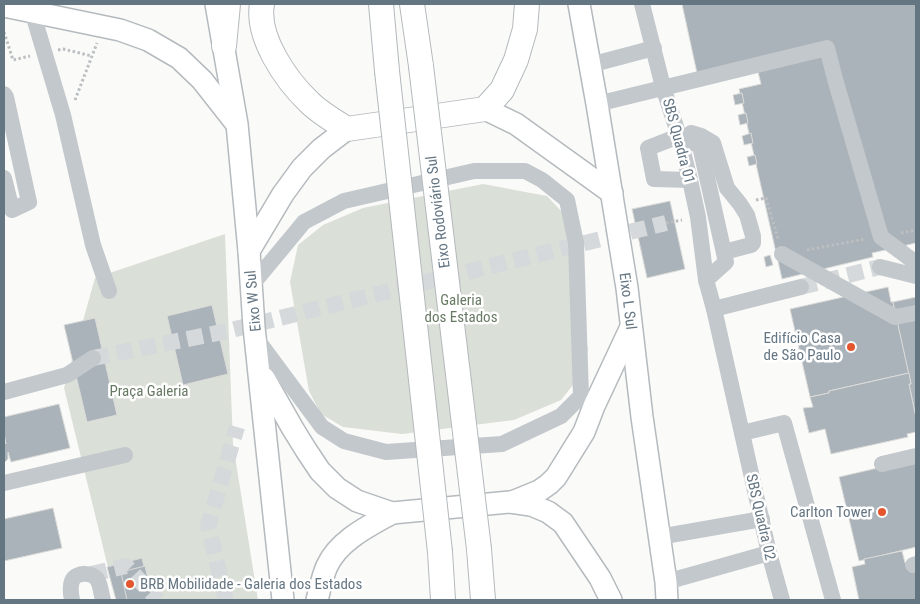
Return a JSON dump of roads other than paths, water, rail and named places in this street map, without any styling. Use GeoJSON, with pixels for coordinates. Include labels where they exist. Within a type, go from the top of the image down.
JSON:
{"type":"FeatureCollection","features":[{"type":"Feature","properties":{"kind":"highway"},"geometry":{"type":"LineString","coordinates":[[224,46],[228,4]]}},
{"type":"Feature","properties":{"kind":"highway"},"geometry":{"type":"LineString","coordinates":[[262,4],[263,27],[269,47],[279,66],[309,103],[347,130],[485,109],[502,90],[516,60],[526,29],[528,4]]}},
{"type":"Feature","properties":{"kind":"highway"},"geometry":{"type":"LineString","coordinates":[[381,4],[444,600]]}},
{"type":"Feature","properties":{"kind":"highway","name":"Eixo Rodoviário Sul"},"geometry":{"type":"LineString","coordinates":[[412,4],[484,598]]}},
{"type":"Feature","properties":{"kind":"main road","name":"Eixo W Sul"},"geometry":{"type":"LineString","coordinates":[[216,4],[237,124],[256,338],[283,600]]}},
{"type":"Feature","properties":{"kind":"main road","name":"Eixo L Sul"},"geometry":{"type":"LineString","coordinates":[[579,4],[627,288],[666,591]]}},
{"type":"Feature","properties":{"kind":"main road"},"geometry":{"type":"LineString","coordinates":[[4,6],[120,30],[148,40],[179,58],[202,80],[237,124]]}},
{"type":"Feature","properties":{"kind":"main road"},"geometry":{"type":"LineString","coordinates":[[485,109],[516,124],[612,193]]}},
{"type":"Feature","properties":{"kind":"main road"},"geometry":{"type":"LineString","coordinates":[[249,251],[283,194],[302,168],[321,149],[347,130]]}},
{"type":"Feature","properties":{"kind":"main road"},"geometry":{"type":"LineString","coordinates":[[510,502],[539,491],[556,476],[584,432],[631,326]]}},
{"type":"Feature","properties":{"kind":"main road"},"geometry":{"type":"LineString","coordinates":[[259,369],[293,429],[320,471],[337,488],[357,501],[392,513],[510,502],[531,505],[548,512],[563,523],[600,578],[611,600]]}},
{"type":"Feature","properties":{"kind":"main road"},"geometry":{"type":"LineString","coordinates":[[317,600],[327,567],[335,553],[359,532],[392,513]]}},
{"type":"Feature","properties":{"kind":"street","name":"SBS Quadra 01"},"geometry":{"type":"LineString","coordinates":[[642,4],[690,180],[698,217],[706,280]]}},
{"type":"Feature","properties":{"kind":"street"},"geometry":{"type":"LineString","coordinates":[[32,11],[62,115],[93,245],[108,291]]}},
{"type":"Feature","properties":{"kind":"street"},"geometry":{"type":"LineString","coordinates":[[590,64],[654,48]]}},
{"type":"Feature","properties":{"kind":"street"},"geometry":{"type":"LineString","coordinates":[[597,104],[827,48],[881,236],[916,264]]}},
{"type":"Feature","properties":{"kind":"street"},"geometry":{"type":"LineString","coordinates":[[4,94],[29,202],[12,210],[4,178]]}},
{"type":"Feature","properties":{"kind":"street"},"geometry":{"type":"LineString","coordinates":[[678,132],[700,146],[726,262],[706,280]]}},
{"type":"Feature","properties":{"kind":"street"},"geometry":{"type":"LineString","coordinates":[[690,180],[654,179],[648,148],[678,132],[701,136],[713,143],[726,188],[747,215],[753,236],[753,243],[748,246],[724,252]]}},
{"type":"Feature","properties":{"kind":"street"},"geometry":{"type":"LineString","coordinates":[[251,286],[304,222],[344,201],[474,171],[525,171],[542,180],[567,200],[576,243],[581,396],[561,416],[502,444],[386,452],[344,441],[322,427],[256,338]]}},
{"type":"Feature","properties":{"kind":"street"},"geometry":{"type":"LineString","coordinates":[[782,254],[895,317],[916,313]]}},
{"type":"Feature","properties":{"kind":"street"},"geometry":{"type":"LineString","coordinates":[[880,267],[916,276]]}},
{"type":"Feature","properties":{"kind":"street","name":"SBS Quadra 02"},"geometry":{"type":"LineString","coordinates":[[706,280],[769,553],[782,600]]}},
{"type":"Feature","properties":{"kind":"street"},"geometry":{"type":"LineString","coordinates":[[714,309],[801,287]]}},
{"type":"Feature","properties":{"kind":"street"},"geometry":{"type":"LineString","coordinates":[[4,392],[67,375],[93,358]]}},
{"type":"Feature","properties":{"kind":"street"},"geometry":{"type":"LineString","coordinates":[[742,433],[784,422],[833,600]]}},
{"type":"Feature","properties":{"kind":"street"},"geometry":{"type":"LineString","coordinates":[[4,483],[125,455]]}},
{"type":"Feature","properties":{"kind":"street"},"geometry":{"type":"LineString","coordinates":[[882,464],[916,456]]}},
{"type":"Feature","properties":{"kind":"street"},"geometry":{"type":"LineString","coordinates":[[659,537],[762,520]]}},
{"type":"Feature","properties":{"kind":"street"},"geometry":{"type":"LineString","coordinates":[[666,591],[769,553]]}},
{"type":"Feature","properties":{"kind":"street"},"geometry":{"type":"LineString","coordinates":[[72,600],[72,579],[76,576],[91,574],[98,581],[103,600]]}},
{"type":"Feature","properties":{"kind":"tunnel"},"geometry":{"type":"LineString","coordinates":[[93,358],[227,331],[666,223]]}},
{"type":"Feature","properties":{"kind":"tunnel"},"geometry":{"type":"LineString","coordinates":[[801,287],[880,267]]}},
{"type":"Feature","properties":{"kind":"tunnel"},"geometry":{"type":"LineString","coordinates":[[226,600],[208,526],[237,427]]}},
{"type":"Feature","properties":{"kind":"tunnel"},"geometry":{"type":"LineString","coordinates":[[91,574],[126,566],[158,600]]}},
{"type":"Feature","properties":{"kind":"place","name":"Edifício Casa de São Paulo"},"geometry":{"type":"Point","coordinates":[851,347]}},
{"type":"Feature","properties":{"kind":"place","name":"Carlton Tower"},"geometry":{"type":"Point","coordinates":[882,512]}},
{"type":"Feature","properties":{"kind":"place","name":"BRB Mobilidade - Galeria dos Estados"},"geometry":{"type":"Point","coordinates":[130,584]}},
{"type":"Feature","properties":{"kind":"park label","name":"Galeria dos Estados"},"geometry":{"type":"Point","coordinates":[461,308]}},
{"type":"Feature","properties":{"kind":"park label","name":"Praça Galeria"},"geometry":{"type":"Point","coordinates":[149,391]}}]}
